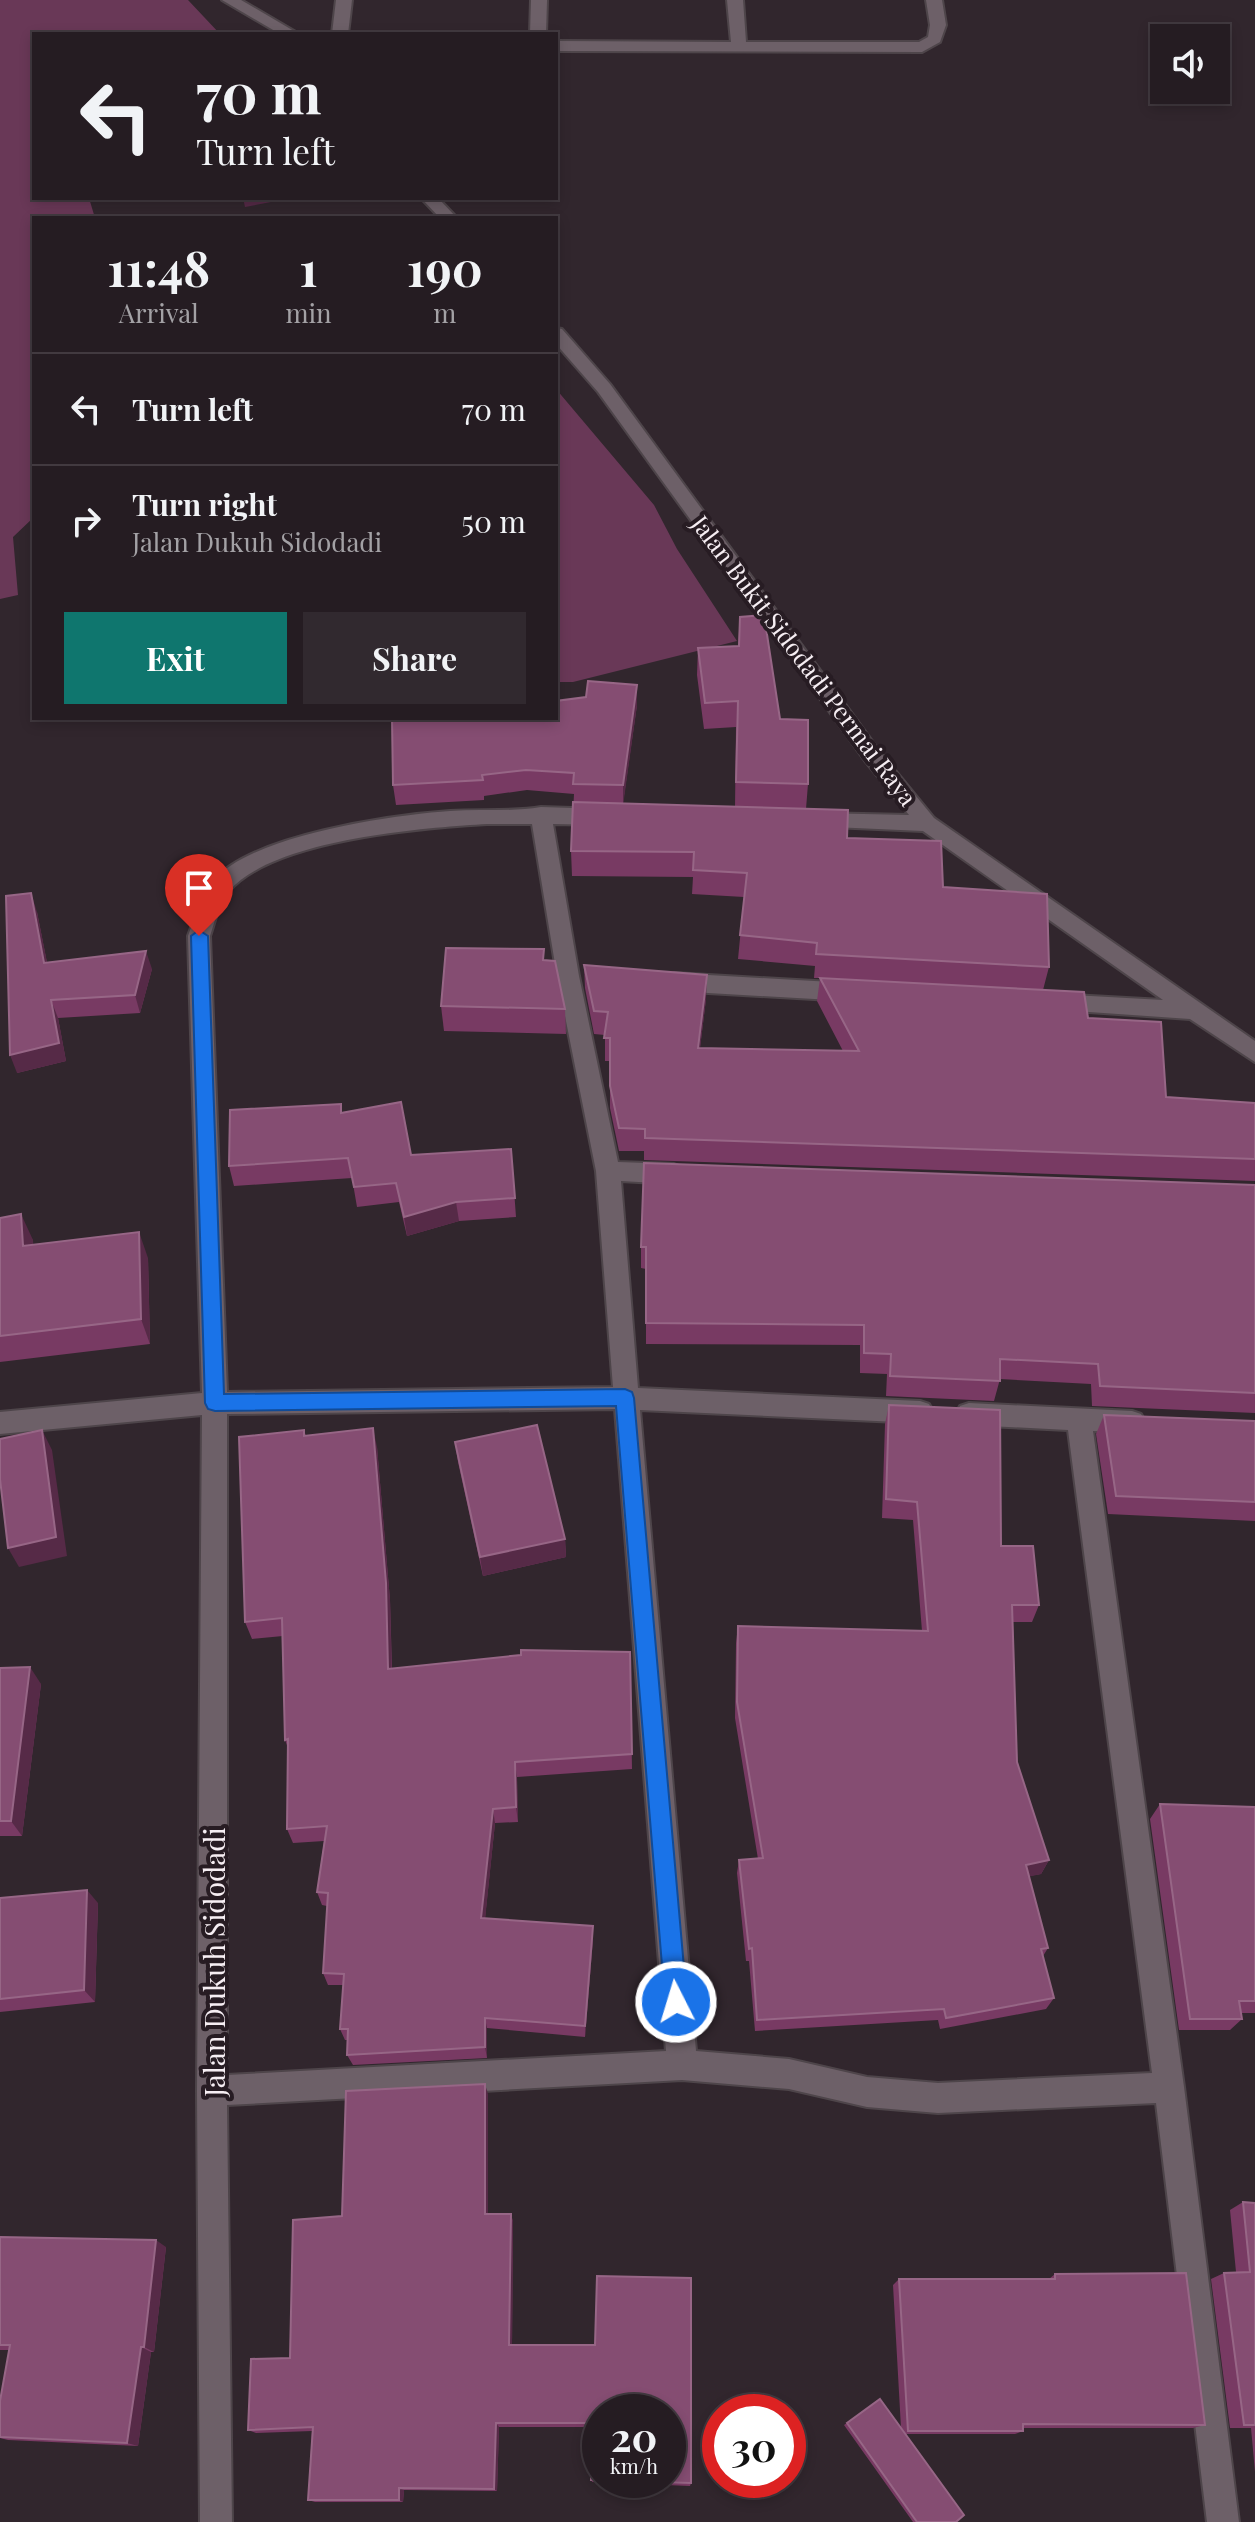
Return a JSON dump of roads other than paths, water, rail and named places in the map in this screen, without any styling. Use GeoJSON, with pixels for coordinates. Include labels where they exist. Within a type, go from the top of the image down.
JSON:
{"type":"FeatureCollection","features":[{"type":"Feature","properties":{"kind":"street"},"geometry":{"type":"LineString","coordinates":[[230,0],[287,32]]}},
{"type":"Feature","properties":{"kind":"street"},"geometry":{"type":"LineString","coordinates":[[340,32],[344,0]]}},
{"type":"Feature","properties":{"kind":"street"},"geometry":{"type":"LineString","coordinates":[[538,32],[539,0]]}},
{"type":"Feature","properties":{"kind":"street"},"geometry":{"type":"LineString","coordinates":[[735,0],[739,46]]}},
{"type":"Feature","properties":{"kind":"street"},"geometry":{"type":"LineString","coordinates":[[558,46],[922,47],[935,39],[938,25],[934,0]]}},
{"type":"Feature","properties":{"kind":"street"},"geometry":{"type":"LineString","coordinates":[[431,200],[447,216]]}},
{"type":"Feature","properties":{"kind":"street","name":"Jalan Bukit Sidodadi Permai Raya"},"geometry":{"type":"LineString","coordinates":[[558,335],[604,388],[873,757],[927,823],[1255,1053]]}},
{"type":"Feature","properties":{"kind":"street"},"geometry":{"type":"LineString","coordinates":[[618,817],[541,815],[576,977],[608,1171],[682,2065]]}},
{"type":"Feature","properties":{"kind":"street","name":"Jalan Dukuh Sidodadi"},"geometry":{"type":"LineString","coordinates":[[216,2522],[212,2091],[215,1403],[199,936],[223,883],[254,861],[345,831],[426,821],[541,815]]}},
{"type":"Feature","properties":{"kind":"street"},"geometry":{"type":"LineString","coordinates":[[788,820],[927,823]]}},
{"type":"Feature","properties":{"kind":"street"},"geometry":{"type":"LineString","coordinates":[[647,981],[867,993]]}},
{"type":"Feature","properties":{"kind":"street"},"geometry":{"type":"LineString","coordinates":[[1040,1002],[1197,1011]]}},
{"type":"Feature","properties":{"kind":"street"},"geometry":{"type":"LineString","coordinates":[[608,1171],[703,1175]]}},
{"type":"Feature","properties":{"kind":"street"},"geometry":{"type":"LineString","coordinates":[[0,1423],[215,1403],[625,1398],[1152,1423]]}},
{"type":"Feature","properties":{"kind":"street"},"geometry":{"type":"LineString","coordinates":[[1079,1420],[1169,2087],[1223,2522]]}},
{"type":"Feature","properties":{"kind":"street"},"geometry":{"type":"LineString","coordinates":[[212,2091],[682,2065],[789,2074],[867,2092],[938,2098],[1169,2087]]}}]}
